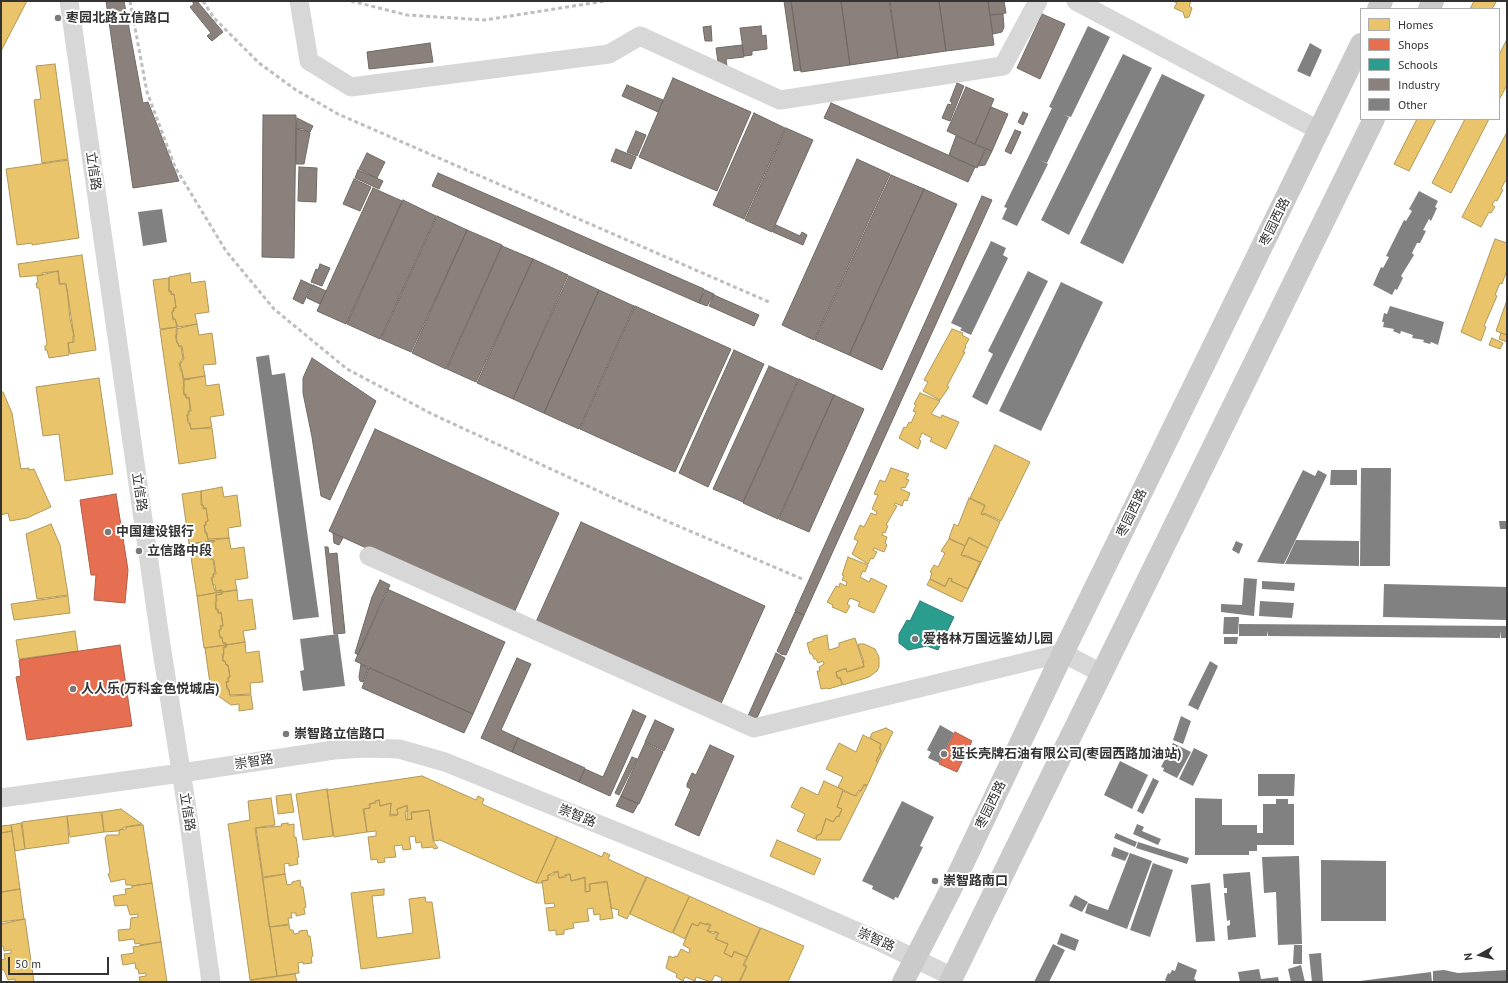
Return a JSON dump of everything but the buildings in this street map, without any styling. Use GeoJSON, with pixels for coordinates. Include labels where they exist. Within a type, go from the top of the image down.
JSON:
{"type":"FeatureCollection","features":[{"type":"Feature","properties":{"kind":"main road","name":"枣园西路"},"geometry":{"type":"LineString","coordinates":[[903,982],[951,889],[1063,653],[1320,131],[1360,46]]}},
{"type":"Feature","properties":{"kind":"main road"},"geometry":{"type":"LineString","coordinates":[[952,979],[1374,120]]}},
{"type":"Feature","properties":{"kind":"street","name":"立信路"},"geometry":{"type":"LineString","coordinates":[[68,1],[211,982]]}},
{"type":"Feature","properties":{"kind":"street"},"geometry":{"type":"LineString","coordinates":[[299,1],[310,61],[351,87],[609,54],[640,36],[780,100],[1003,66],[1038,1]]}},
{"type":"Feature","properties":{"kind":"street"},"geometry":{"type":"LineString","coordinates":[[1076,1],[1320,131]]}},
{"type":"Feature","properties":{"kind":"street"},"geometry":{"type":"LineString","coordinates":[[369,556],[754,728],[1063,653],[1101,673]]}},
{"type":"Feature","properties":{"kind":"street","name":"崇智路"},"geometry":{"type":"LineString","coordinates":[[1,798],[181,774],[334,750],[366,748],[399,749],[445,762],[778,897],[916,958],[952,979]]}},
{"type":"Feature","properties":{"kind":"railway"},"geometry":{"type":"LineString","coordinates":[[130,1],[147,92],[175,167],[226,251],[274,309],[347,369],[432,414],[620,501],[802,579]]}},
{"type":"Feature","properties":{"kind":"railway"},"geometry":{"type":"LineString","coordinates":[[203,1],[214,18],[259,63],[296,90],[338,114],[769,302]]}},
{"type":"Feature","properties":{"kind":"railway"},"geometry":{"type":"LineString","coordinates":[[351,1],[407,15],[485,20],[605,1]]}},
{"type":"Feature","properties":{"kind":"place","name":"枣园北路立信路口"},"geometry":{"type":"Point","coordinates":[58,18]}},
{"type":"Feature","properties":{"kind":"place","name":"中国建设银行"},"geometry":{"type":"Point","coordinates":[108,532]}},
{"type":"Feature","properties":{"kind":"place","name":"立信路中段"},"geometry":{"type":"Point","coordinates":[139,551]}},
{"type":"Feature","properties":{"kind":"place","name":"爱格林万国远鉴幼儿园"},"geometry":{"type":"Point","coordinates":[915,639]}},
{"type":"Feature","properties":{"kind":"place","name":"人人乐(万科金色悦城店)"},"geometry":{"type":"Point","coordinates":[73,689]}},
{"type":"Feature","properties":{"kind":"place","name":"崇智路立信路口"},"geometry":{"type":"Point","coordinates":[286,734]}},
{"type":"Feature","properties":{"kind":"place","name":"延长壳牌石油有限公司(枣园西路加油站)"},"geometry":{"type":"Point","coordinates":[944,754]}},
{"type":"Feature","properties":{"kind":"place","name":"崇智路南口"},"geometry":{"type":"Point","coordinates":[935,881]}}]}
